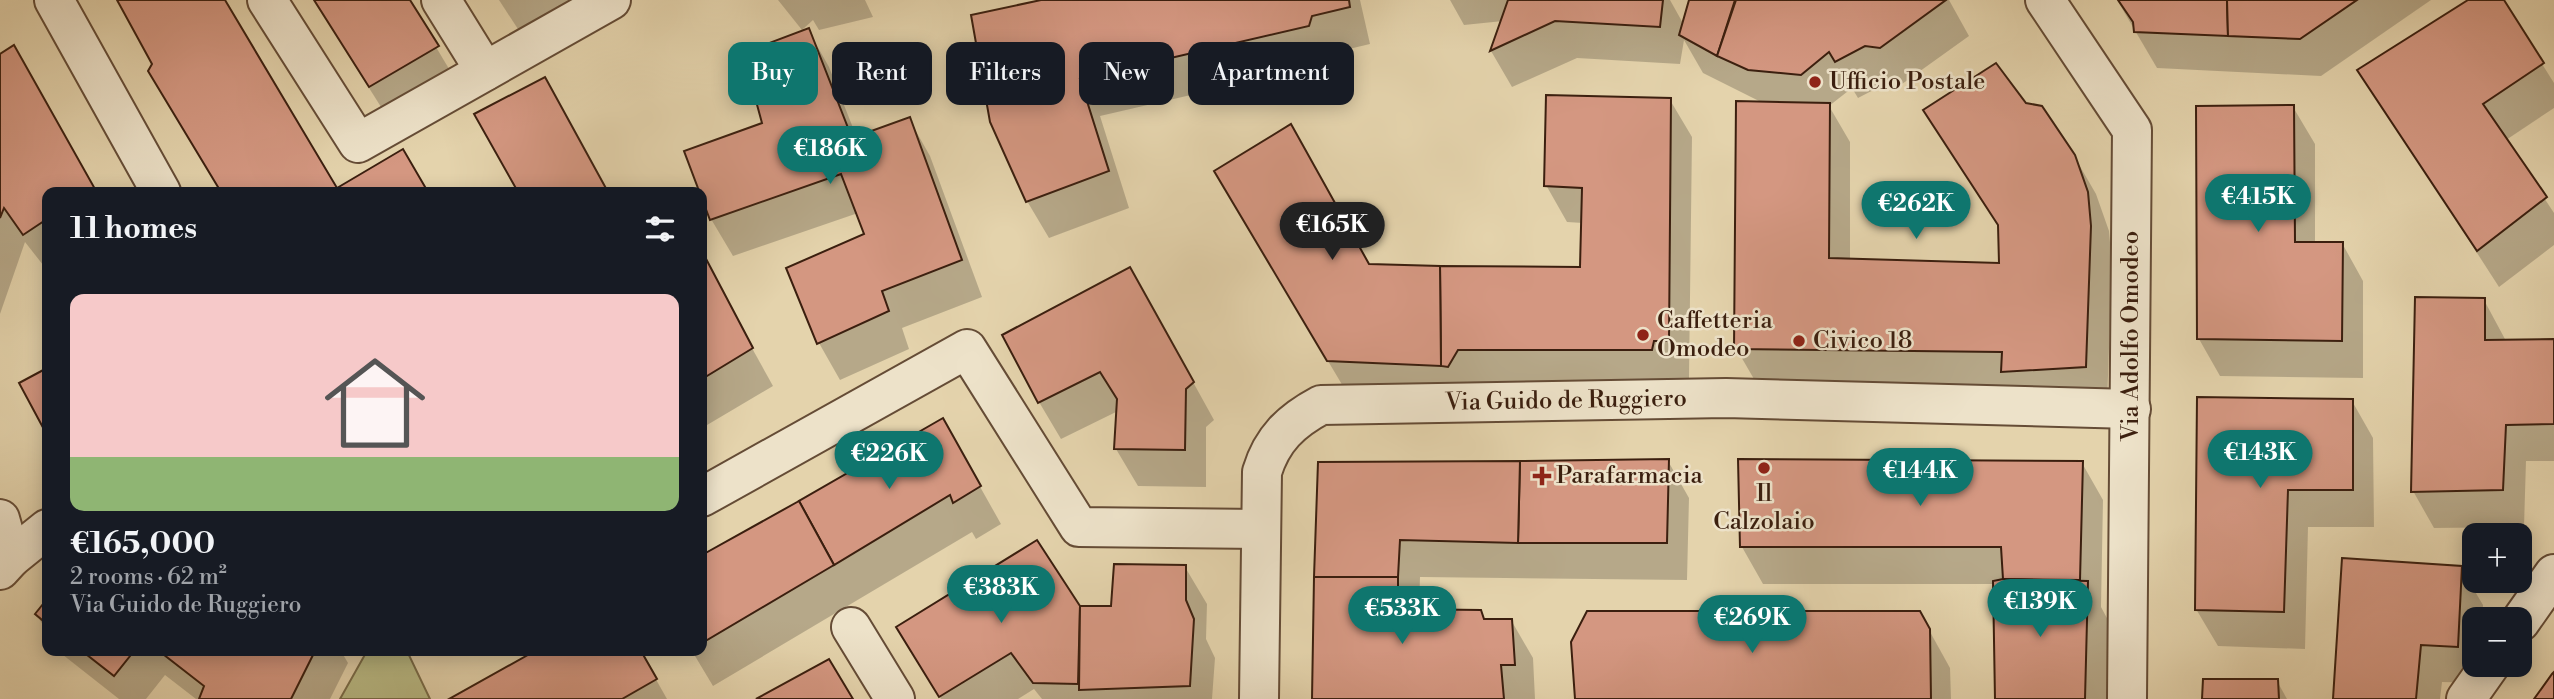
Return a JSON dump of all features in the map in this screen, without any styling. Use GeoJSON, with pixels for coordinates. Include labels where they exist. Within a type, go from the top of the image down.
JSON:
{"type":"FeatureCollection","features":[{"type":"Feature","properties":{"kind":"street"},"geometry":{"type":"LineString","coordinates":[[54,0],[158,187]]}},
{"type":"Feature","properties":{"kind":"street"},"geometry":{"type":"LineString","coordinates":[[267,0],[358,143],[611,0]]}},
{"type":"Feature","properties":{"kind":"street"},"geometry":{"type":"LineString","coordinates":[[441,0],[485,71]]}},
{"type":"Feature","properties":{"kind":"street","name":"Via Adolfo Omodeo"},"geometry":{"type":"LineString","coordinates":[[2045,0],[2132,130],[2127,699]]}},
{"type":"Feature","properties":{"kind":"street"},"geometry":{"type":"LineString","coordinates":[[707,494],[967,349],[1079,527],[1260,529]]}},
{"type":"Feature","properties":{"kind":"street","name":"Via Guido de Ruggiero"},"geometry":{"type":"LineString","coordinates":[[1259,699],[1262,472],[1269,450],[1299,417],[1321,405],[1726,398],[2131,409]]}},
{"type":"Feature","properties":{"kind":"street"},"geometry":{"type":"LineString","coordinates":[[0,519],[6,564]]}},
{"type":"Feature","properties":{"kind":"street"},"geometry":{"type":"LineString","coordinates":[[6,564],[42,533]]}},
{"type":"Feature","properties":{"kind":"street"},"geometry":{"type":"LineString","coordinates":[[2531,607],[2554,574]]}},
{"type":"Feature","properties":{"kind":"street"},"geometry":{"type":"LineString","coordinates":[[852,627],[895,699]]}},
{"type":"Feature","properties":{"kind":"street"},"geometry":{"type":"LineString","coordinates":[[2466,699],[2482,677]]}},
{"type":"Feature","properties":{"kind":"green space"},"geometry":{"type":"Polygon","coordinates":[[[364,656],[409,656],[430,699],[340,699],[364,656]]]}},
{"type":"Feature","properties":{"kind":"building"},"geometry":{"type":"Polygon","coordinates":[[[117,0],[225,0],[336,187],[218,187],[148,71],[152,64],[117,0]]]}},
{"type":"Feature","properties":{"kind":"building"},"geometry":{"type":"Polygon","coordinates":[[[314,0],[410,0],[439,46],[369,87],[314,0]]]}},
{"type":"Feature","properties":{"kind":"building"},"geometry":{"type":"Polygon","coordinates":[[[1041,0],[1349,0],[1350,7],[1312,16],[1309,26],[1240,42],[1188,42],[1188,54],[1174,57],[1174,42],[1079,42],[1079,105],[1088,105],[1109,171],[1026,202],[990,122],[987,105],[1065,105],[1065,42],[976,42],[971,15],[1041,0]]]}},
{"type":"Feature","properties":{"kind":"building"},"geometry":{"type":"Polygon","coordinates":[[[1508,0],[1663,0],[1660,27],[1555,21],[1490,51],[1508,0]]]}},
{"type":"Feature","properties":{"kind":"building"},"geometry":{"type":"Polygon","coordinates":[[[1689,0],[1735,0],[1717,56],[1679,35],[1689,0]]]}},
{"type":"Feature","properties":{"kind":"building"},"geometry":{"type":"Polygon","coordinates":[[[1736,0],[1946,0],[1880,48],[1865,46],[1835,62],[1829,52],[1801,75],[1748,70],[1717,56],[1736,0]]]}},
{"type":"Feature","properties":{"kind":"building"},"geometry":{"type":"Polygon","coordinates":[[[2118,0],[2227,0],[2228,36],[2134,32],[2133,22],[2118,0]]]}},
{"type":"Feature","properties":{"kind":"building"},"geometry":{"type":"Polygon","coordinates":[[[2227,0],[2357,0],[2300,39],[2228,36],[2227,0]]]}},
{"type":"Feature","properties":{"kind":"building"},"geometry":{"type":"Polygon","coordinates":[[[2468,0],[2504,0],[2544,63],[2483,104],[2547,197],[2477,251],[2357,70],[2468,0]]]}},
{"type":"Feature","properties":{"kind":"building"},"geometry":{"type":"Polygon","coordinates":[[[809,28],[814,42],[772,42],[809,28]]]}},
{"type":"Feature","properties":{"kind":"building"},"geometry":{"type":"Polygon","coordinates":[[[14,45],[94,187],[42,187],[42,222],[23,235],[4,208],[0,218],[0,54],[14,45]]]}},
{"type":"Feature","properties":{"kind":"building"},"geometry":{"type":"Polygon","coordinates":[[[818,51],[832,87],[832,105],[839,105],[852,138],[910,117],[962,260],[882,291],[889,311],[817,344],[786,268],[864,234],[841,174],[710,220],[707,212],[707,187],[698,187],[684,151],[762,123],[757,105],[818,105],[818,51]]]}},
{"type":"Feature","properties":{"kind":"building"},"geometry":{"type":"Polygon","coordinates":[[[1996,63],[2026,103],[2042,106],[2075,155],[2088,192],[2091,226],[2086,367],[2001,372],[2002,352],[1734,349],[1736,101],[1830,103],[1829,258],[1999,263],[1998,225],[1923,110],[1996,63]]]}},
{"type":"Feature","properties":{"kind":"building"},"geometry":{"type":"Polygon","coordinates":[[[545,77],[605,187],[515,187],[474,114],[545,77]]]}},
{"type":"Feature","properties":{"kind":"building"},"geometry":{"type":"Polygon","coordinates":[[[1546,95],[1671,98],[1669,341],[1654,341],[1652,350],[1458,350],[1448,367],[1441,366],[1440,266],[1580,267],[1582,188],[1544,186],[1546,95]]]}},
{"type":"Feature","properties":{"kind":"building"},"geometry":{"type":"Polygon","coordinates":[[[2294,105],[2295,242],[2343,242],[2342,341],[2197,339],[2196,106],[2294,105]]]}},
{"type":"Feature","properties":{"kind":"building"},"geometry":{"type":"Polygon","coordinates":[[[1291,124],[1369,264],[1440,266],[1441,366],[1327,361],[1214,171],[1291,124]]]}},
{"type":"Feature","properties":{"kind":"building"},"geometry":{"type":"Polygon","coordinates":[[[403,149],[425,187],[339,187],[403,149]]]}},
{"type":"Feature","properties":{"kind":"building"},"geometry":{"type":"Polygon","coordinates":[[[707,261],[753,348],[707,376],[707,261]]]}},
{"type":"Feature","properties":{"kind":"building"},"geometry":{"type":"Polygon","coordinates":[[[1130,267],[1194,382],[1186,389],[1185,450],[1114,449],[1117,399],[1100,372],[1038,403],[1002,335],[1130,267]]]}},
{"type":"Feature","properties":{"kind":"building"},"geometry":{"type":"Polygon","coordinates":[[[2415,297],[2485,298],[2485,340],[2554,339],[2554,424],[2506,425],[2503,490],[2411,492],[2415,297]]]}},
{"type":"Feature","properties":{"kind":"building"},"geometry":{"type":"Polygon","coordinates":[[[42,371],[42,426],[19,383],[42,371]]]}},
{"type":"Feature","properties":{"kind":"building"},"geometry":{"type":"Polygon","coordinates":[[[2197,397],[2353,399],[2353,490],[2288,490],[2284,612],[2195,610],[2197,397]]]}},
{"type":"Feature","properties":{"kind":"building"},"geometry":{"type":"Polygon","coordinates":[[[943,418],[981,486],[953,503],[950,495],[834,565],[799,501],[943,418]]]}},
{"type":"Feature","properties":{"kind":"building"},"geometry":{"type":"Polygon","coordinates":[[[1669,459],[1667,543],[1518,543],[1520,461],[1669,459]]]}},
{"type":"Feature","properties":{"kind":"building"},"geometry":{"type":"Polygon","coordinates":[[[1738,459],[2083,461],[2080,580],[2003,579],[2001,547],[1740,547],[1738,459]]]}},
{"type":"Feature","properties":{"kind":"building"},"geometry":{"type":"Polygon","coordinates":[[[1520,461],[1518,543],[1400,540],[1398,577],[1314,577],[1318,462],[1520,461]]]}},
{"type":"Feature","properties":{"kind":"building"},"geometry":{"type":"Polygon","coordinates":[[[799,501],[834,565],[707,640],[707,552],[799,501]]]}},
{"type":"Feature","properties":{"kind":"building"},"geometry":{"type":"Polygon","coordinates":[[[1037,540],[1080,606],[1078,684],[1033,683],[1011,653],[939,697],[896,627],[1037,540]]]}},
{"type":"Feature","properties":{"kind":"building"},"geometry":{"type":"Polygon","coordinates":[[[2342,558],[2462,566],[2458,647],[2421,645],[2416,699],[2333,699],[2342,558]]]}},
{"type":"Feature","properties":{"kind":"building"},"geometry":{"type":"Polygon","coordinates":[[[1114,564],[1186,565],[1186,600],[1194,619],[1190,686],[1079,690],[1080,606],[1111,606],[1114,564]]]}},
{"type":"Feature","properties":{"kind":"building"},"geometry":{"type":"Polygon","coordinates":[[[1314,577],[1398,577],[1398,609],[1481,610],[1484,619],[1512,619],[1515,665],[1501,665],[1504,699],[1312,699],[1314,577]]]}},
{"type":"Feature","properties":{"kind":"building"},"geometry":{"type":"Polygon","coordinates":[[[1993,581],[2088,581],[2085,699],[1995,699],[1993,581]]]}},
{"type":"Feature","properties":{"kind":"building"},"geometry":{"type":"Polygon","coordinates":[[[42,605],[42,620],[35,614],[42,605]]]}},
{"type":"Feature","properties":{"kind":"building"},"geometry":{"type":"Polygon","coordinates":[[[1587,611],[1920,611],[1930,629],[1931,699],[1575,699],[1571,642],[1587,611]]]}},
{"type":"Feature","properties":{"kind":"building"},"geometry":{"type":"Polygon","coordinates":[[[88,656],[130,656],[114,676],[88,656]]]}},
{"type":"Feature","properties":{"kind":"building"},"geometry":{"type":"Polygon","coordinates":[[[165,656],[312,656],[291,699],[199,699],[204,686],[165,656]]]}},
{"type":"Feature","properties":{"kind":"building"},"geometry":{"type":"Polygon","coordinates":[[[526,656],[644,656],[657,679],[622,699],[449,699],[526,656]]]}},
{"type":"Feature","properties":{"kind":"building"},"geometry":{"type":"Polygon","coordinates":[[[829,659],[853,699],[756,699],[829,659]]]}},
{"type":"Feature","properties":{"kind":"building"},"geometry":{"type":"Polygon","coordinates":[[[2554,672],[2554,699],[2534,699],[2552,674],[2554,672]]]}},
{"type":"Feature","properties":{"kind":"building"},"geometry":{"type":"Polygon","coordinates":[[[2203,679],[2278,679],[2279,699],[2202,699],[2203,679]]]}},
{"type":"Feature","properties":{"kind":"place","name":"Ufficio Postale"},"geometry":{"type":"Point","coordinates":[1815,82]}},
{"type":"Feature","properties":{"kind":"place","name":"Caffetteria Omodeo"},"geometry":{"type":"Point","coordinates":[1643,335]}},
{"type":"Feature","properties":{"kind":"place","name":"Civico 18"},"geometry":{"type":"Point","coordinates":[1799,341]}},
{"type":"Feature","properties":{"kind":"place","name":"Il Calzolaio"},"geometry":{"type":"Point","coordinates":[1764,468]}},
{"type":"Feature","properties":{"kind":"place","name":"Parafarmacia"},"geometry":{"type":"Point","coordinates":[1542,476]}}]}
